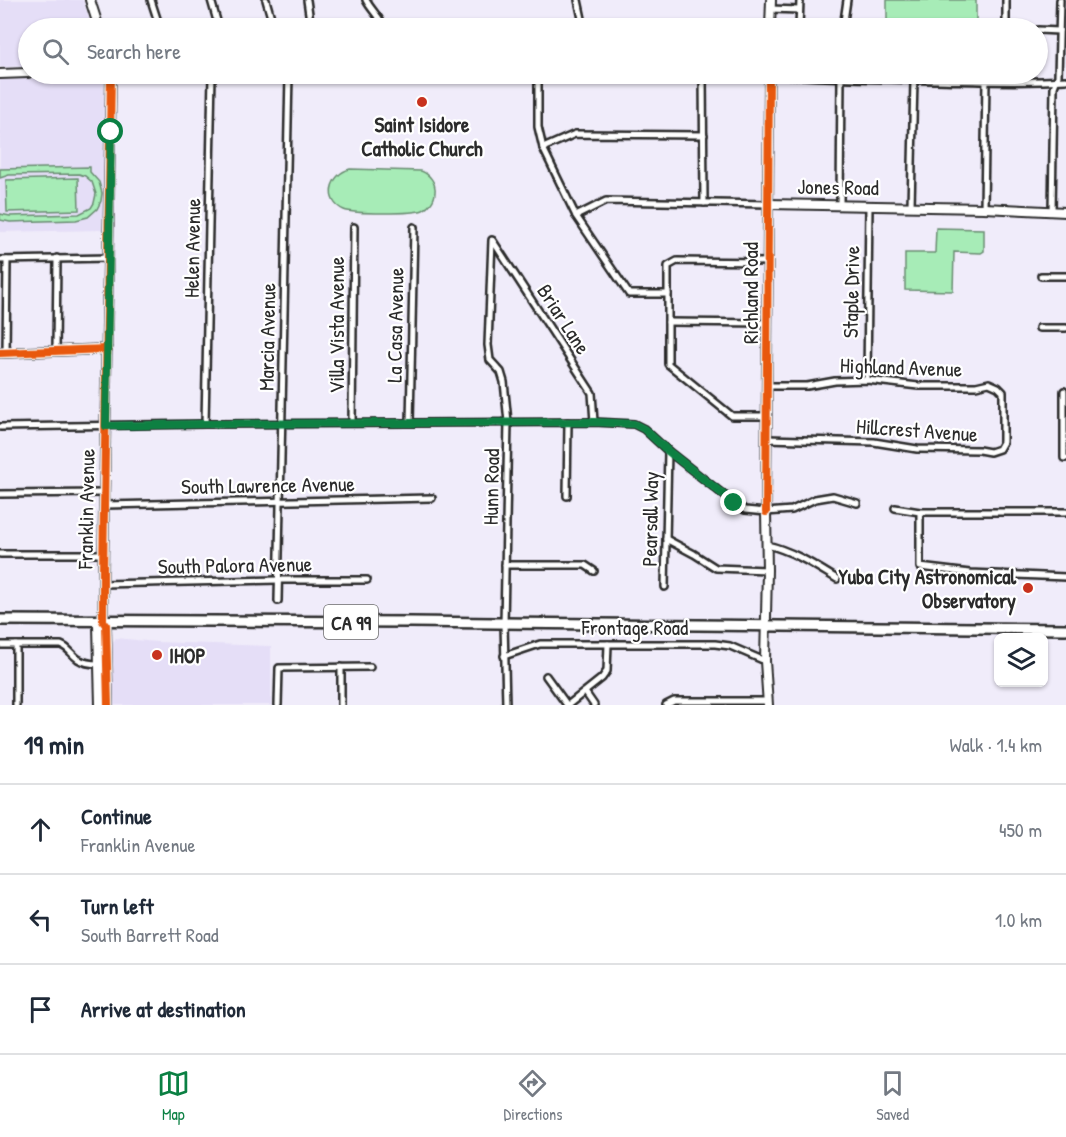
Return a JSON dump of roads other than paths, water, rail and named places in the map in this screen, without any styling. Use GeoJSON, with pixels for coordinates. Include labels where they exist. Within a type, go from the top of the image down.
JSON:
{"type":"FeatureCollection","features":[{"type":"Feature","properties":{"kind":"highway","name":"CA 99"},"geometry":{"type":"LineString","coordinates":[[0,620],[1066,629]]}},
{"type":"Feature","properties":{"kind":"street"},"geometry":{"type":"LineString","coordinates":[[90,0],[96,18]]}},
{"type":"Feature","properties":{"kind":"street"},"geometry":{"type":"LineString","coordinates":[[151,0],[157,18]]}},
{"type":"Feature","properties":{"kind":"street"},"geometry":{"type":"LineString","coordinates":[[211,0],[216,18]]}},
{"type":"Feature","properties":{"kind":"street"},"geometry":{"type":"LineString","coordinates":[[266,0],[271,18]]}},
{"type":"Feature","properties":{"kind":"street"},"geometry":{"type":"LineString","coordinates":[[307,0],[310,18]]}},
{"type":"Feature","properties":{"kind":"street"},"geometry":{"type":"LineString","coordinates":[[366,0],[378,18]]}},
{"type":"Feature","properties":{"kind":"street"},"geometry":{"type":"LineString","coordinates":[[578,0],[582,18]]}},
{"type":"Feature","properties":{"kind":"street"},"geometry":{"type":"LineString","coordinates":[[799,18],[800,0]]}},
{"type":"Feature","properties":{"kind":"street"},"geometry":{"type":"LineString","coordinates":[[844,18],[847,0]]}},
{"type":"Feature","properties":{"kind":"street"},"geometry":{"type":"LineString","coordinates":[[1006,0],[1006,18]]}},
{"type":"Feature","properties":{"kind":"street"},"geometry":{"type":"LineString","coordinates":[[1053,211],[1054,87],[1058,76],[1060,0]]}},
{"type":"Feature","properties":{"kind":"street"},"geometry":{"type":"LineString","coordinates":[[771,4],[799,9]]}},
{"type":"Feature","properties":{"kind":"street"},"geometry":{"type":"LineString","coordinates":[[1048,30],[1059,31]]}},
{"type":"Feature","properties":{"kind":"street"},"geometry":{"type":"LineString","coordinates":[[0,74],[18,73]]}},
{"type":"Feature","properties":{"kind":"street"},"geometry":{"type":"LineString","coordinates":[[1048,82],[1066,80]]}},
{"type":"Feature","properties":{"kind":"street","name":"Franklin Avenue"},"geometry":{"type":"LineString","coordinates":[[103,621],[111,84]]}},
{"type":"Feature","properties":{"kind":"street","name":"Helen Avenue"},"geometry":{"type":"LineString","coordinates":[[205,424],[212,84]]}},
{"type":"Feature","properties":{"kind":"street","name":"Marcia Avenue"},"geometry":{"type":"LineString","coordinates":[[278,601],[289,84]]}},
{"type":"Feature","properties":{"kind":"street"},"geometry":{"type":"LineString","coordinates":[[538,84],[538,127],[543,148],[576,216],[629,294],[668,294]]}},
{"type":"Feature","properties":{"kind":"street"},"geometry":{"type":"LineString","coordinates":[[704,84],[704,203]]}},
{"type":"Feature","properties":{"kind":"street","name":"Richland Road"},"geometry":{"type":"LineString","coordinates":[[768,703],[765,626],[769,84]]}},
{"type":"Feature","properties":{"kind":"street"},"geometry":{"type":"LineString","coordinates":[[840,205],[841,84]]}},
{"type":"Feature","properties":{"kind":"street"},"geometry":{"type":"LineString","coordinates":[[911,206],[914,84]]}},
{"type":"Feature","properties":{"kind":"street"},"geometry":{"type":"LineString","coordinates":[[984,208],[986,84]]}},
{"type":"Feature","properties":{"kind":"street"},"geometry":{"type":"LineString","coordinates":[[543,148],[575,134],[704,135]]}},
{"type":"Feature","properties":{"kind":"street","name":"Jones Road"},"geometry":{"type":"LineString","coordinates":[[576,216],[606,201],[911,206],[1066,212]]}},
{"type":"Feature","properties":{"kind":"street","name":"Staple Drive"},"geometry":{"type":"LineString","coordinates":[[867,380],[869,205]]}},
{"type":"Feature","properties":{"kind":"street","name":"Villa Vista Avenue"},"geometry":{"type":"LineString","coordinates":[[352,423],[354,227]]}},
{"type":"Feature","properties":{"kind":"street","name":"La Casa Avenue"},"geometry":{"type":"LineString","coordinates":[[410,423],[414,227]]}},
{"type":"Feature","properties":{"kind":"street","name":"Briar Lane"},"geometry":{"type":"LineString","coordinates":[[492,240],[592,393],[594,422]]}},
{"type":"Feature","properties":{"kind":"street","name":"Hunn Road"},"geometry":{"type":"LineString","coordinates":[[492,240],[488,345],[490,360],[501,372],[504,382],[508,422],[504,624],[506,705]]}},
{"type":"Feature","properties":{"kind":"street"},"geometry":{"type":"LineString","coordinates":[[56,351],[57,258]]}},
{"type":"Feature","properties":{"kind":"street"},"geometry":{"type":"LineString","coordinates":[[0,260],[109,258]]}},
{"type":"Feature","properties":{"kind":"street"},"geometry":{"type":"LineString","coordinates":[[7,260],[3,353],[107,349]]}},
{"type":"Feature","properties":{"kind":"street"},"geometry":{"type":"LineString","coordinates":[[767,416],[732,416],[668,364],[668,266],[677,261],[768,262]]}},
{"type":"Feature","properties":{"kind":"street"},"geometry":{"type":"LineString","coordinates":[[1041,276],[1066,276]]}},
{"type":"Feature","properties":{"kind":"street"},"geometry":{"type":"LineString","coordinates":[[668,322],[767,323]]}},
{"type":"Feature","properties":{"kind":"street"},"geometry":{"type":"LineString","coordinates":[[1040,328],[1066,328]]}},
{"type":"Feature","properties":{"kind":"street","name":"Highland Avenue"},"geometry":{"type":"LineString","coordinates":[[767,386],[807,386],[835,381],[867,380],[918,386],[976,386],[989,383],[998,387]]}},
{"type":"Feature","properties":{"kind":"street","name":"Hillcrest Avenue"},"geometry":{"type":"LineString","coordinates":[[766,439],[874,442],[917,449],[990,452],[999,449],[1003,442],[1003,392],[998,387]]}},
{"type":"Feature","properties":{"kind":"street"},"geometry":{"type":"LineString","coordinates":[[1064,391],[1064,458],[1066,458]]}},
{"type":"Feature","properties":{"kind":"street"},"geometry":{"type":"LineString","coordinates":[[567,495],[568,422]]}},
{"type":"Feature","properties":{"kind":"street"},"geometry":{"type":"LineString","coordinates":[[0,427],[281,423],[594,422],[634,424],[644,429],[668,451],[745,510],[766,512],[792,510],[815,499],[833,496],[857,502]]}},
{"type":"Feature","properties":{"kind":"street","name":"Pearsall Way"},"geometry":{"type":"LineString","coordinates":[[665,587],[668,451]]}},
{"type":"Feature","properties":{"kind":"street"},"geometry":{"type":"LineString","coordinates":[[0,494],[105,493]]}},
{"type":"Feature","properties":{"kind":"street","name":"South Lawrence Avenue"},"geometry":{"type":"LineString","coordinates":[[105,505],[432,498]]}},
{"type":"Feature","properties":{"kind":"street"},"geometry":{"type":"LineString","coordinates":[[894,508],[921,512],[1066,512]]}},
{"type":"Feature","properties":{"kind":"street"},"geometry":{"type":"LineString","coordinates":[[921,512],[920,567],[970,573],[1066,578]]}},
{"type":"Feature","properties":{"kind":"street"},"geometry":{"type":"LineString","coordinates":[[666,539],[716,568],[767,570]]}},
{"type":"Feature","properties":{"kind":"street"},"geometry":{"type":"LineString","coordinates":[[767,545],[781,548],[801,557],[837,579]]}},
{"type":"Feature","properties":{"kind":"street"},"geometry":{"type":"LineString","coordinates":[[0,554],[104,554]]}},
{"type":"Feature","properties":{"kind":"street"},"geometry":{"type":"LineString","coordinates":[[505,565],[585,565],[594,571]]}},
{"type":"Feature","properties":{"kind":"street","name":"South Palora Avenue"},"geometry":{"type":"LineString","coordinates":[[103,584],[367,580]]}},
{"type":"Feature","properties":{"kind":"street"},"geometry":{"type":"LineString","coordinates":[[100,705],[98,625],[103,621],[106,625],[108,705]]}},
{"type":"Feature","properties":{"kind":"street","name":"Frontage Road"},"geometry":{"type":"LineString","coordinates":[[504,656],[540,644],[715,644],[730,646],[765,661]]}},
{"type":"Feature","properties":{"kind":"street"},"geometry":{"type":"LineString","coordinates":[[546,676],[567,705],[603,678],[607,671],[608,644]]}},
{"type":"Feature","properties":{"kind":"street"},"geometry":{"type":"LineString","coordinates":[[0,645],[61,645],[77,659],[90,664],[99,664]]}},
{"type":"Feature","properties":{"kind":"street"},"geometry":{"type":"LineString","coordinates":[[16,645],[16,705]]}},
{"type":"Feature","properties":{"kind":"street"},"geometry":{"type":"LineString","coordinates":[[341,667],[341,705]]}},
{"type":"Feature","properties":{"kind":"street"},"geometry":{"type":"LineString","coordinates":[[278,705],[279,668],[370,667]]}},
{"type":"Feature","properties":{"kind":"street"},"geometry":{"type":"LineString","coordinates":[[585,692],[594,705]]}},
{"type":"Feature","properties":{"kind":"street"},"geometry":{"type":"LineString","coordinates":[[666,705],[674,701],[768,703]]}},
{"type":"Feature","properties":{"kind":"place","name":"Saint Isidore Catholic Church"},"geometry":{"type":"Point","coordinates":[422,102]}},
{"type":"Feature","properties":{"kind":"place","name":"Yuba City Astronomical Observatory"},"geometry":{"type":"Point","coordinates":[1028,588]}},
{"type":"Feature","properties":{"kind":"place","name":"IHOP"},"geometry":{"type":"Point","coordinates":[157,655]}}]}
